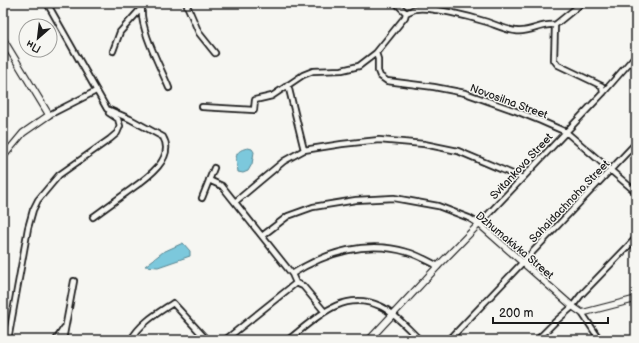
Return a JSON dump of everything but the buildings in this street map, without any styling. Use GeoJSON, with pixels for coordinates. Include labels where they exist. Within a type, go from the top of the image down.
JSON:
{"type":"FeatureCollection","features":[{"type":"Feature","properties":{"kind":"street"},"geometry":{"type":"LineString","coordinates":[[8,340],[23,253],[33,210],[38,200],[59,175],[81,161],[117,133],[120,126],[118,119],[109,113],[47,3]]}},
{"type":"Feature","properties":{"kind":"street"},"geometry":{"type":"LineString","coordinates":[[186,3],[199,33],[215,53]]}},
{"type":"Feature","properties":{"kind":"street"},"geometry":{"type":"LineString","coordinates":[[396,3],[406,13]]}},
{"type":"Feature","properties":{"kind":"street"},"geometry":{"type":"LineString","coordinates":[[435,3],[435,10]]}},
{"type":"Feature","properties":{"kind":"street"},"geometry":{"type":"LineString","coordinates":[[202,107],[254,110],[255,100],[272,96],[303,75],[313,71],[342,70],[359,66],[376,53],[405,17],[406,13],[418,9],[435,10],[472,17],[517,32],[555,25],[582,3]]}},
{"type":"Feature","properties":{"kind":"street"},"geometry":{"type":"LineString","coordinates":[[114,51],[120,32],[144,5]]}},
{"type":"Feature","properties":{"kind":"street"},"geometry":{"type":"LineString","coordinates":[[144,5],[142,12],[149,41],[169,88]]}},
{"type":"Feature","properties":{"kind":"street"},"geometry":{"type":"LineString","coordinates":[[555,25],[554,60],[558,65],[602,86],[603,93]]}},
{"type":"Feature","properties":{"kind":"street"},"geometry":{"type":"LineString","coordinates":[[3,38],[49,116]]}},
{"type":"Feature","properties":{"kind":"street","name":"Novosilna Street"},"geometry":{"type":"LineString","coordinates":[[376,53],[378,59],[378,71],[380,76],[386,82],[434,87],[465,93],[516,110],[566,132],[636,192]]}},
{"type":"Feature","properties":{"kind":"street","name":"Svitankova Street"},"geometry":{"type":"LineString","coordinates":[[369,340],[603,93],[636,55]]}},
{"type":"Feature","properties":{"kind":"street"},"geometry":{"type":"LineString","coordinates":[[288,85],[304,150]]}},
{"type":"Feature","properties":{"kind":"street"},"geometry":{"type":"LineString","coordinates":[[3,157],[23,133],[49,116],[96,91]]}},
{"type":"Feature","properties":{"kind":"street"},"geometry":{"type":"LineString","coordinates":[[93,217],[151,174],[159,165],[166,151],[166,145],[163,137],[130,119],[107,109]]}},
{"type":"Feature","properties":{"kind":"street"},"geometry":{"type":"LineString","coordinates":[[235,202],[284,160],[304,150],[379,140],[424,144],[458,151],[522,178]]}},
{"type":"Feature","properties":{"kind":"street","name":"Sahaidachnoho Street"},"geometry":{"type":"LineString","coordinates":[[449,340],[636,143]]}},
{"type":"Feature","properties":{"kind":"street"},"geometry":{"type":"LineString","coordinates":[[202,198],[214,168]]}},
{"type":"Feature","properties":{"kind":"street"},"geometry":{"type":"LineString","coordinates":[[210,180],[222,186],[292,274],[296,283],[303,286],[324,311]]}},
{"type":"Feature","properties":{"kind":"street","name":"Dzhumakivka Street"},"geometry":{"type":"LineString","coordinates":[[262,236],[288,216],[313,207],[356,200],[394,198],[438,206],[469,218],[479,224],[572,306],[582,313],[600,340]]}},
{"type":"Feature","properties":{"kind":"street"},"geometry":{"type":"LineString","coordinates":[[537,340],[572,306],[636,238]]}},
{"type":"Feature","properties":{"kind":"street"},"geometry":{"type":"LineString","coordinates":[[292,274],[307,264],[341,250],[377,247],[408,252],[438,266]]}},
{"type":"Feature","properties":{"kind":"street"},"geometry":{"type":"LineString","coordinates":[[62,340],[74,281]]}},
{"type":"Feature","properties":{"kind":"street"},"geometry":{"type":"LineString","coordinates":[[225,340],[296,283]]}},
{"type":"Feature","properties":{"kind":"street"},"geometry":{"type":"LineString","coordinates":[[582,313],[636,299]]}},
{"type":"Feature","properties":{"kind":"street"},"geometry":{"type":"LineString","coordinates":[[288,340],[324,311],[338,304],[357,301],[380,306],[420,340]]}},
{"type":"Feature","properties":{"kind":"street"},"geometry":{"type":"LineString","coordinates":[[131,340],[146,322],[173,303],[207,340]]}},
{"type":"Feature","properties":{"kind":"street"},"geometry":{"type":"LineString","coordinates":[[56,340],[66,324]]}},
{"type":"Feature","properties":{"kind":"water"},"geometry":{"type":"Polygon","coordinates":[[[248,148],[252,149],[254,152],[252,164],[248,171],[243,173],[238,172],[236,160],[237,154],[239,151],[248,148]]]}},
{"type":"Feature","properties":{"kind":"water"},"geometry":{"type":"Polygon","coordinates":[[[183,243],[190,251],[190,256],[158,267],[145,266],[163,252],[183,243]]]}}]}
